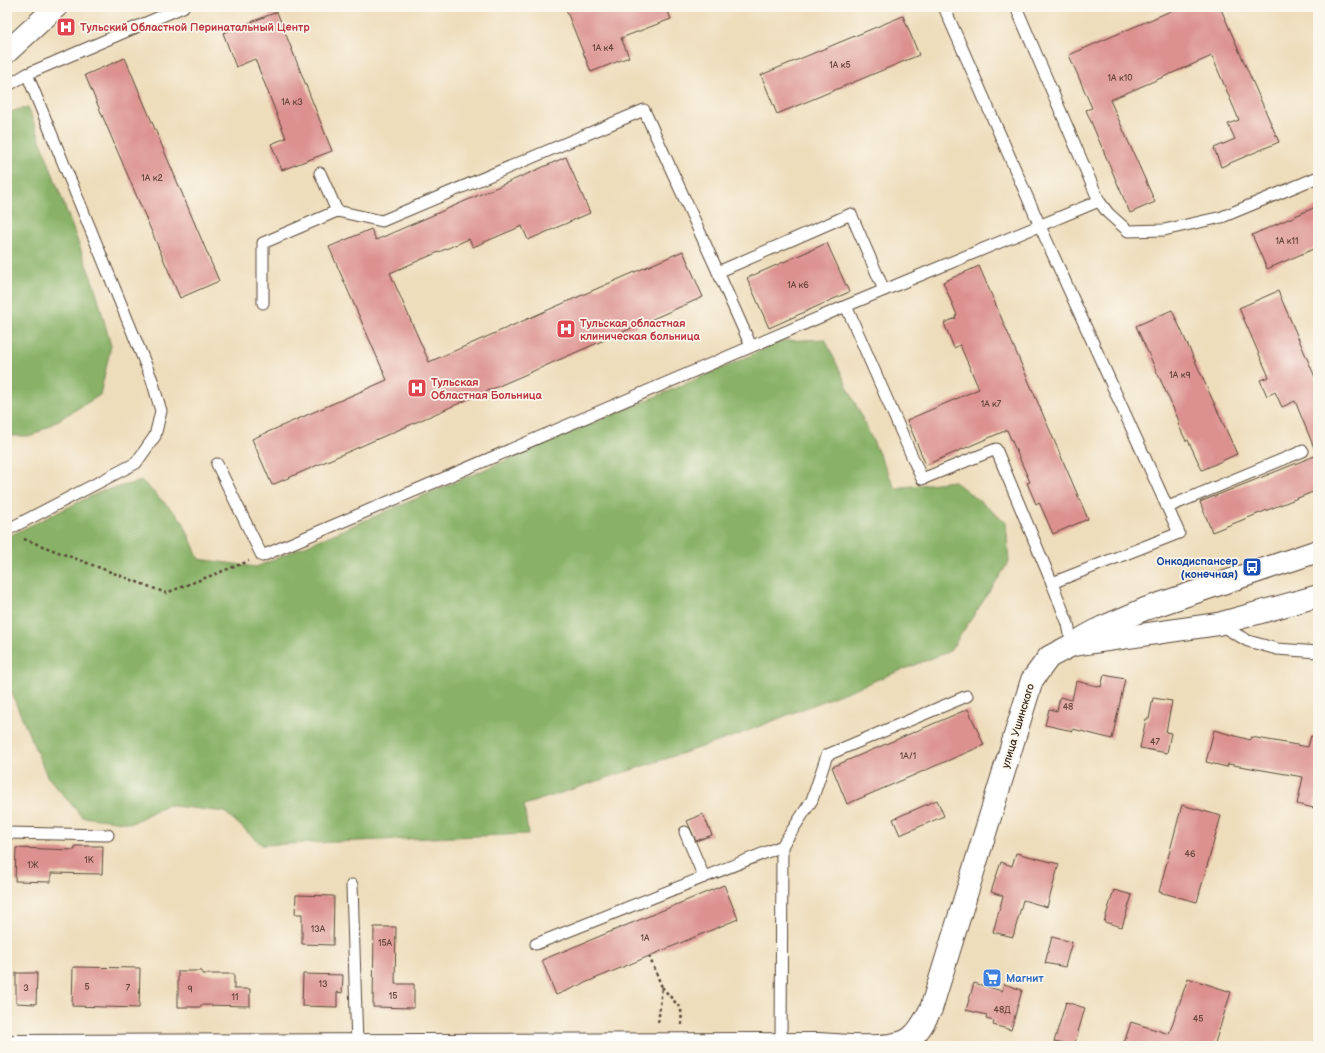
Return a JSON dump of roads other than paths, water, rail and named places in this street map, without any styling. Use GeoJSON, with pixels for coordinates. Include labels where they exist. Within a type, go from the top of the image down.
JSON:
{"type":"FeatureCollection","features":[{"type":"Feature","properties":{"kind":"street"},"geometry":{"type":"LineString","coordinates":[[7,52],[56,7]]}},
{"type":"Feature","properties":{"kind":"street"},"geometry":{"type":"LineString","coordinates":[[1072,645],[1103,627],[1145,609],[1318,551]]}},
{"type":"Feature","properties":{"kind":"street","name":"улица Ушинского"},"geometry":{"type":"LineString","coordinates":[[7,1046],[890,1046],[909,1039],[917,1032],[931,1009],[1032,680],[1050,657],[1072,645],[1218,624],[1318,596]]}},
{"type":"Feature","properties":{"kind":"lane"},"geometry":{"type":"LineString","coordinates":[[7,86],[27,74],[183,7]]}},
{"type":"Feature","properties":{"kind":"lane"},"geometry":{"type":"LineString","coordinates":[[944,7],[1040,226],[1179,533],[1052,583]]}},
{"type":"Feature","properties":{"kind":"lane"},"geometry":{"type":"LineString","coordinates":[[1016,7],[1099,201],[1108,213],[1128,231],[1164,230],[1222,217],[1318,177]]}},
{"type":"Feature","properties":{"kind":"lane"},"geometry":{"type":"LineString","coordinates":[[7,530],[136,463],[155,436],[162,411],[150,374],[27,74]]}},
{"type":"Feature","properties":{"kind":"lane"},"geometry":{"type":"LineString","coordinates":[[263,303],[263,243],[337,211],[382,221],[644,110],[751,346]]}},
{"type":"Feature","properties":{"kind":"lane"},"geometry":{"type":"LineString","coordinates":[[320,173],[337,211]]}},
{"type":"Feature","properties":{"kind":"lane"},"geometry":{"type":"LineString","coordinates":[[217,464],[262,556],[751,346],[1099,201]]}},
{"type":"Feature","properties":{"kind":"lane"},"geometry":{"type":"LineString","coordinates":[[718,272],[851,214],[884,290]]}},
{"type":"Feature","properties":{"kind":"lane"},"geometry":{"type":"LineString","coordinates":[[846,306],[922,479],[996,448],[1068,624],[1072,645]]}},
{"type":"Feature","properties":{"kind":"lane"},"geometry":{"type":"LineString","coordinates":[[1168,507],[1303,451]]}},
{"type":"Feature","properties":{"kind":"lane"},"geometry":{"type":"LineString","coordinates":[[1218,624],[1248,640],[1277,649],[1318,652]]}},
{"type":"Feature","properties":{"kind":"lane"},"geometry":{"type":"LineString","coordinates":[[781,1045],[782,846],[812,800],[828,755],[967,696]]}},
{"type":"Feature","properties":{"kind":"lane"},"geometry":{"type":"LineString","coordinates":[[685,832],[704,877]]}},
{"type":"Feature","properties":{"kind":"lane"},"geometry":{"type":"LineString","coordinates":[[7,833],[108,835]]}},
{"type":"Feature","properties":{"kind":"lane"},"geometry":{"type":"LineString","coordinates":[[536,944],[782,846]]}},
{"type":"Feature","properties":{"kind":"lane"},"geometry":{"type":"LineString","coordinates":[[352,885],[357,1046]]}},
{"type":"Feature","properties":{"kind":"place","name":"Тульский Областной Перинатальный Центр"},"geometry":{"type":"Point","coordinates":[66,27]}},
{"type":"Feature","properties":{"kind":"place","name":"Тульская областная клиническая больница"},"geometry":{"type":"Point","coordinates":[566,329]}},
{"type":"Feature","properties":{"kind":"place","name":"Тульская Областная Больница"},"geometry":{"type":"Point","coordinates":[417,388]}},
{"type":"Feature","properties":{"kind":"place","name":"Онкодиспансер (конечная)"},"geometry":{"type":"Point","coordinates":[1252,567]}},
{"type":"Feature","properties":{"kind":"place","name":"Магнит"},"geometry":{"type":"Point","coordinates":[992,978]}}]}
